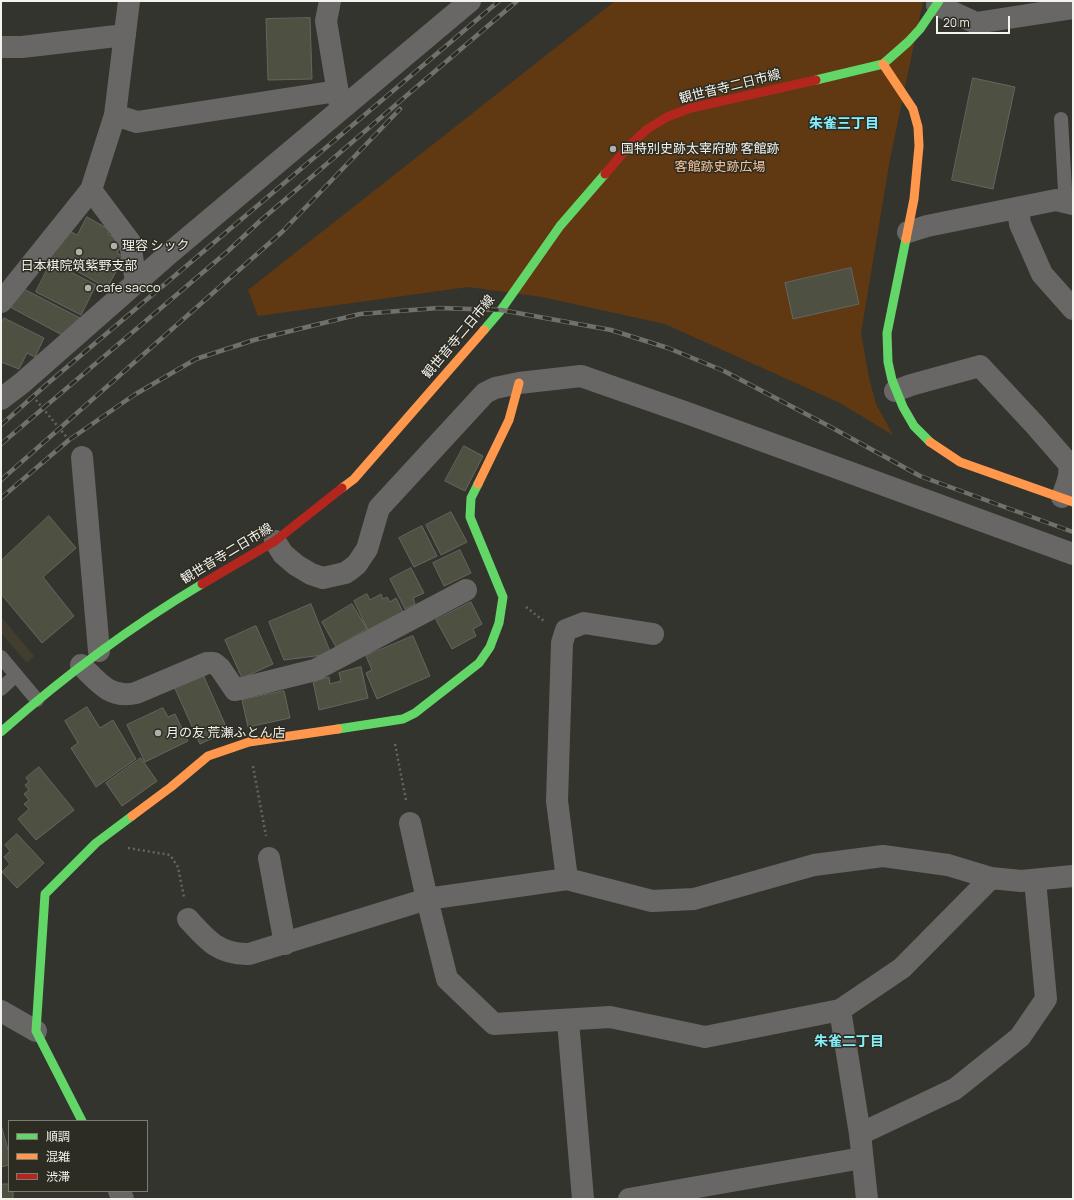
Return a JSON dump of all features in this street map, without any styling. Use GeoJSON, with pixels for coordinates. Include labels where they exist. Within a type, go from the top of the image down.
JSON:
{"type":"FeatureCollection","features":[{"type":"Feature","properties":{"kind":"street"},"geometry":{"type":"LineString","coordinates":[[1,302],[91,190],[115,115],[128,1]]}},
{"type":"Feature","properties":{"kind":"street"},"geometry":{"type":"LineString","coordinates":[[330,1],[326,21],[339,100]]}},
{"type":"Feature","properties":{"kind":"street"},"geometry":{"type":"LineString","coordinates":[[1,399],[22,383],[136,283],[339,100],[470,1]]}},
{"type":"Feature","properties":{"kind":"street"},"geometry":{"type":"LineString","coordinates":[[938,3],[976,23],[1073,8]]}},
{"type":"Feature","properties":{"kind":"street","name":"観世音寺二日市線"},"geometry":{"type":"LineString","coordinates":[[1,732],[37,700],[99,651],[163,607],[275,541],[354,479],[501,310],[560,226],[629,146],[646,130],[667,117],[691,108],[883,64],[920,29],[938,3]]}},
{"type":"Feature","properties":{"kind":"street"},"geometry":{"type":"LineString","coordinates":[[1,47],[22,47],[124,35]]}},
{"type":"Feature","properties":{"kind":"street"},"geometry":{"type":"LineString","coordinates":[[883,64],[914,109],[918,127],[919,146],[914,199],[887,333],[887,361],[895,391],[916,429],[931,443],[960,462],[1068,500],[1069,464],[980,366],[911,385],[895,391]]}},
{"type":"Feature","properties":{"kind":"street"},"geometry":{"type":"LineString","coordinates":[[115,115],[137,122],[339,100]]}},
{"type":"Feature","properties":{"kind":"street"},"geometry":{"type":"LineString","coordinates":[[91,190],[130,242],[136,283]]}},
{"type":"Feature","properties":{"kind":"street"},"geometry":{"type":"LineString","coordinates":[[908,232],[927,226],[1056,200],[1068,203]]}},
{"type":"Feature","properties":{"kind":"street"},"geometry":{"type":"LineString","coordinates":[[1018,208],[1020,224],[1042,274],[1073,309]]}},
{"type":"Feature","properties":{"kind":"street"},"geometry":{"type":"LineString","coordinates":[[275,541],[283,554],[296,565],[311,574],[323,578],[345,573],[357,564],[367,549],[379,508],[485,393],[495,388],[581,376],[687,413],[1073,554]]}},
{"type":"Feature","properties":{"kind":"street"},"geometry":{"type":"LineString","coordinates":[[81,1120],[36,1031],[45,894],[96,843],[171,787],[208,756],[249,742],[403,719],[415,713],[479,663],[490,647],[498,623],[503,597],[470,517],[471,498],[509,420],[519,384]]}},
{"type":"Feature","properties":{"kind":"street"},"geometry":{"type":"LineString","coordinates":[[82,457],[99,651]]}},
{"type":"Feature","properties":{"kind":"street"},"geometry":{"type":"LineString","coordinates":[[81,665],[102,686],[112,692],[130,694],[136,693],[207,663],[214,663],[220,668],[235,690],[316,670],[466,590]]}},
{"type":"Feature","properties":{"kind":"street"},"geometry":{"type":"LineString","coordinates":[[567,879],[556,801],[562,643],[566,630],[584,623],[653,634]]}},
{"type":"Feature","properties":{"kind":"street"},"geometry":{"type":"LineString","coordinates":[[410,823],[426,899],[446,979],[494,1024],[610,1018],[704,1037],[840,1010],[902,968],[991,878]]}},
{"type":"Feature","properties":{"kind":"street"},"geometry":{"type":"LineString","coordinates":[[188,919],[208,941],[218,948],[228,952],[249,954],[426,899],[567,879],[652,901],[694,899],[814,865],[883,856],[948,865],[991,878],[1021,881],[1073,876]]}},
{"type":"Feature","properties":{"kind":"street"},"geometry":{"type":"LineString","coordinates":[[269,858],[285,944]]}},
{"type":"Feature","properties":{"kind":"street"},"geometry":{"type":"LineString","coordinates":[[860,1134],[955,1089],[1020,1036],[1046,999],[1035,880]]}},
{"type":"Feature","properties":{"kind":"street"},"geometry":{"type":"LineString","coordinates":[[840,1010],[860,1134],[867,1199]]}},
{"type":"Feature","properties":{"kind":"street"},"geometry":{"type":"LineString","coordinates":[[1,1011],[36,1031]]}},
{"type":"Feature","properties":{"kind":"street"},"geometry":{"type":"LineString","coordinates":[[568,1021],[583,1199]]}},
{"type":"Feature","properties":{"kind":"street"},"geometry":{"type":"LineString","coordinates":[[629,1199],[683,1194],[862,1158]]}},
{"type":"Feature","properties":{"kind":"lane"},"geometry":{"type":"LineString","coordinates":[[1061,118],[1065,190],[1068,203]]}},
{"type":"Feature","properties":{"kind":"lane"},"geometry":{"type":"LineString","coordinates":[[1,657],[37,700]]}},
{"type":"Feature","properties":{"kind":"lane"},"geometry":{"type":"LineString","coordinates":[[1,689],[16,675]]}},
{"type":"Feature","properties":{"kind":"path"},"geometry":{"type":"LineString","coordinates":[[22,383],[44,408],[82,457]]}},
{"type":"Feature","properties":{"kind":"path"},"geometry":{"type":"LineString","coordinates":[[503,597],[514,598],[548,624],[562,618],[574,627]]}},
{"type":"Feature","properties":{"kind":"path"},"geometry":{"type":"LineString","coordinates":[[391,722],[410,823]]}},
{"type":"Feature","properties":{"kind":"path"},"geometry":{"type":"LineString","coordinates":[[249,742],[269,858]]}},
{"type":"Feature","properties":{"kind":"path"},"geometry":{"type":"LineString","coordinates":[[96,843],[170,855],[178,867],[188,919]]}},
{"type":"Feature","properties":{"kind":"shaded area"},"geometry":{"type":"Polygon","coordinates":[[[1,617],[34,656],[27,663],[1,633],[1,617]]]}},
{"type":"Feature","properties":{"kind":"green space","name":"客館跡史跡広場"},"geometry":{"type":"Polygon","coordinates":[[[615,1],[923,1],[890,159],[861,333],[869,378],[876,404],[893,435],[840,403],[665,324],[542,297],[468,287],[258,316],[248,290],[615,1]]]}},
{"type":"Feature","properties":{"kind":"building"},"geometry":{"type":"Polygon","coordinates":[[[310,18],[312,79],[268,80],[266,19],[310,18]]]}},
{"type":"Feature","properties":{"kind":"building"},"geometry":{"type":"Polygon","coordinates":[[[973,78],[1015,87],[993,189],[952,180],[973,78]]]}},
{"type":"Feature","properties":{"kind":"building"},"geometry":{"type":"Polygon","coordinates":[[[87,217],[110,230],[108,234],[119,240],[121,247],[117,253],[124,257],[107,288],[48,255],[63,228],[77,235],[87,217]]]}},
{"type":"Feature","properties":{"kind":"building"},"geometry":{"type":"Polygon","coordinates":[[[51,262],[96,285],[81,315],[36,292],[51,262]]]}},
{"type":"Feature","properties":{"kind":"building"},"geometry":{"type":"Polygon","coordinates":[[[851,268],[859,304],[793,319],[785,283],[851,268]]]}},
{"type":"Feature","properties":{"kind":"building"},"geometry":{"type":"Polygon","coordinates":[[[20,287],[80,318],[64,336],[10,307],[20,287]]]}},
{"type":"Feature","properties":{"kind":"building"},"geometry":{"type":"Polygon","coordinates":[[[4,318],[44,338],[35,357],[27,353],[19,369],[1,362],[1,325],[4,318]]]}},
{"type":"Feature","properties":{"kind":"building"},"geometry":{"type":"Polygon","coordinates":[[[464,446],[483,456],[465,491],[445,481],[464,446]]]}},
{"type":"Feature","properties":{"kind":"building"},"geometry":{"type":"Polygon","coordinates":[[[451,512],[467,542],[441,555],[426,525],[451,512]]]}},
{"type":"Feature","properties":{"kind":"building"},"geometry":{"type":"Polygon","coordinates":[[[49,516],[76,548],[43,577],[74,616],[42,643],[1,594],[1,561],[49,516]]]}},
{"type":"Feature","properties":{"kind":"building"},"geometry":{"type":"Polygon","coordinates":[[[422,526],[437,556],[414,567],[399,538],[422,526]]]}},
{"type":"Feature","properties":{"kind":"building"},"geometry":{"type":"Polygon","coordinates":[[[460,550],[471,573],[444,586],[433,563],[460,550]]]}},
{"type":"Feature","properties":{"kind":"building"},"geometry":{"type":"Polygon","coordinates":[[[411,568],[424,593],[413,598],[415,604],[405,609],[390,579],[411,568]]]}},
{"type":"Feature","properties":{"kind":"building"},"geometry":{"type":"Polygon","coordinates":[[[367,594],[370,600],[381,594],[383,599],[387,597],[390,602],[396,598],[403,612],[368,630],[354,601],[367,594]]]}},
{"type":"Feature","properties":{"kind":"building"},"geometry":{"type":"Polygon","coordinates":[[[471,602],[482,624],[473,629],[476,636],[452,649],[436,620],[471,602]]]}},
{"type":"Feature","properties":{"kind":"building"},"geometry":{"type":"Polygon","coordinates":[[[311,604],[331,654],[284,660],[269,622],[311,604]]]}},
{"type":"Feature","properties":{"kind":"building"},"geometry":{"type":"Polygon","coordinates":[[[352,604],[367,629],[336,647],[322,622],[352,604]]]}},
{"type":"Feature","properties":{"kind":"building"},"geometry":{"type":"Polygon","coordinates":[[[256,626],[273,664],[242,678],[225,640],[256,626]]]}},
{"type":"Feature","properties":{"kind":"building"},"geometry":{"type":"Polygon","coordinates":[[[413,636],[430,676],[377,699],[366,673],[372,670],[366,656],[413,636]]]}},
{"type":"Feature","properties":{"kind":"building"},"geometry":{"type":"Polygon","coordinates":[[[361,667],[368,698],[319,710],[313,681],[329,677],[330,684],[341,681],[339,673],[361,667]]]}},
{"type":"Feature","properties":{"kind":"building"},"geometry":{"type":"Polygon","coordinates":[[[201,670],[228,731],[200,744],[172,682],[201,670]]]}},
{"type":"Feature","properties":{"kind":"building"},"geometry":{"type":"Polygon","coordinates":[[[284,691],[290,718],[248,727],[242,700],[284,691]]]}},
{"type":"Feature","properties":{"kind":"building"},"geometry":{"type":"Polygon","coordinates":[[[87,707],[100,728],[113,720],[136,759],[96,787],[71,748],[78,743],[65,721],[87,707]]]}},
{"type":"Feature","properties":{"kind":"building","name":"月の友 荒瀬ふとん店"},"geometry":{"type":"Polygon","coordinates":[[[163,708],[168,717],[175,714],[188,741],[145,762],[127,725],[163,708]]]}},
{"type":"Feature","properties":{"kind":"building"},"geometry":{"type":"Polygon","coordinates":[[[141,758],[157,781],[122,806],[106,783],[141,758]]]}},
{"type":"Feature","properties":{"kind":"building"},"geometry":{"type":"Polygon","coordinates":[[[39,767],[74,810],[36,840],[18,819],[29,809],[24,804],[29,800],[24,794],[29,790],[25,785],[29,782],[26,778],[39,767]]]}},
{"type":"Feature","properties":{"kind":"building"},"geometry":{"type":"Polygon","coordinates":[[[17,834],[44,863],[17,888],[2,872],[10,864],[4,857],[10,851],[5,845],[17,834]]]}},
{"type":"Feature","properties":{"kind":"building"},"geometry":{"type":"Polygon","coordinates":[[[1,1125],[8,1150],[8,1165],[1,1167],[1,1125]]]}},
{"type":"Feature","properties":{"kind":"building"},"geometry":{"type":"Polygon","coordinates":[[[1,1184],[8,1184],[8,1192],[13,1192],[13,1199],[1,1199],[1,1184]]]}},
{"type":"Feature","properties":{"kind":"railway"},"geometry":{"type":"LineString","coordinates":[[1,425],[47,384],[499,1]]}},
{"type":"Feature","properties":{"kind":"railway"},"geometry":{"type":"LineString","coordinates":[[1,444],[228,251],[260,221],[517,1]]}},
{"type":"Feature","properties":{"kind":"railway"},"geometry":{"type":"LineString","coordinates":[[1,480],[282,232],[400,109]]}},
{"type":"Feature","properties":{"kind":"railway"},"geometry":{"type":"LineString","coordinates":[[1,498],[69,440],[134,395],[196,359],[254,340],[360,314],[438,308],[501,310],[611,330],[668,348],[724,371],[920,476],[1073,532]]}},
{"type":"Feature","properties":{"kind":"traffic: fast"},"geometry":{"type":"LineString","coordinates":[[816,80],[883,64],[920,29],[939,1]]}},
{"type":"Feature","properties":{"kind":"traffic: fast"},"geometry":{"type":"LineString","coordinates":[[484,330],[501,310],[560,226],[605,174]]}},
{"type":"Feature","properties":{"kind":"traffic: fast"},"geometry":{"type":"LineString","coordinates":[[906,239],[887,333],[888,362],[892,380],[903,407],[914,426],[930,442]]}},
{"type":"Feature","properties":{"kind":"traffic: fast"},"geometry":{"type":"LineString","coordinates":[[338,729],[403,719],[415,713],[479,663],[490,647],[499,623],[503,597],[470,517],[471,498],[478,484]]}},
{"type":"Feature","properties":{"kind":"traffic: fast"},"geometry":{"type":"LineString","coordinates":[[1,732],[49,691],[98,653],[149,617],[202,584]]}},
{"type":"Feature","properties":{"kind":"traffic: fast"},"geometry":{"type":"LineString","coordinates":[[81,1120],[36,1031],[45,894],[96,843],[132,816]]}},
{"type":"Feature","properties":{"kind":"traffic: slow"},"geometry":{"type":"LineString","coordinates":[[883,64],[913,109],[918,127],[919,146],[914,199],[906,239]]}},
{"type":"Feature","properties":{"kind":"traffic: slow"},"geometry":{"type":"LineString","coordinates":[[342,488],[354,479],[484,330]]}},
{"type":"Feature","properties":{"kind":"traffic: slow"},"geometry":{"type":"LineString","coordinates":[[478,484],[509,420],[519,383]]}},
{"type":"Feature","properties":{"kind":"traffic: slow"},"geometry":{"type":"LineString","coordinates":[[930,442],[960,462],[1073,502]]}},
{"type":"Feature","properties":{"kind":"traffic: slow"},"geometry":{"type":"LineString","coordinates":[[132,816],[171,787],[208,756],[249,742],[338,729]]}},
{"type":"Feature","properties":{"kind":"traffic: jam"},"geometry":{"type":"LineString","coordinates":[[605,174],[629,146],[646,130],[667,117],[691,108],[816,80]]}},
{"type":"Feature","properties":{"kind":"traffic: jam"},"geometry":{"type":"LineString","coordinates":[[202,584],[275,541],[342,488]]}},
{"type":"Feature","properties":{"kind":"place","name":"国特別史跡太宰府跡 客館跡"},"geometry":{"type":"Point","coordinates":[613,149]}},
{"type":"Feature","properties":{"kind":"place","name":"理容 シック"},"geometry":{"type":"Point","coordinates":[114,246]}},
{"type":"Feature","properties":{"kind":"place","name":"日本棋院筑紫野支部"},"geometry":{"type":"Point","coordinates":[79,252]}},
{"type":"Feature","properties":{"kind":"place","name":"cafe sacco"},"geometry":{"type":"Point","coordinates":[88,288]}},
{"type":"Feature","properties":{"kind":"place","name":"月の友 荒瀬ふとん店"},"geometry":{"type":"Point","coordinates":[158,733]}},
{"type":"Feature","properties":{"kind":"district","name":"朱雀三丁目"},"geometry":{"type":"Point","coordinates":[844,124]}},
{"type":"Feature","properties":{"kind":"district","name":"朱雀二丁目"},"geometry":{"type":"Point","coordinates":[849,1042]}}]}
